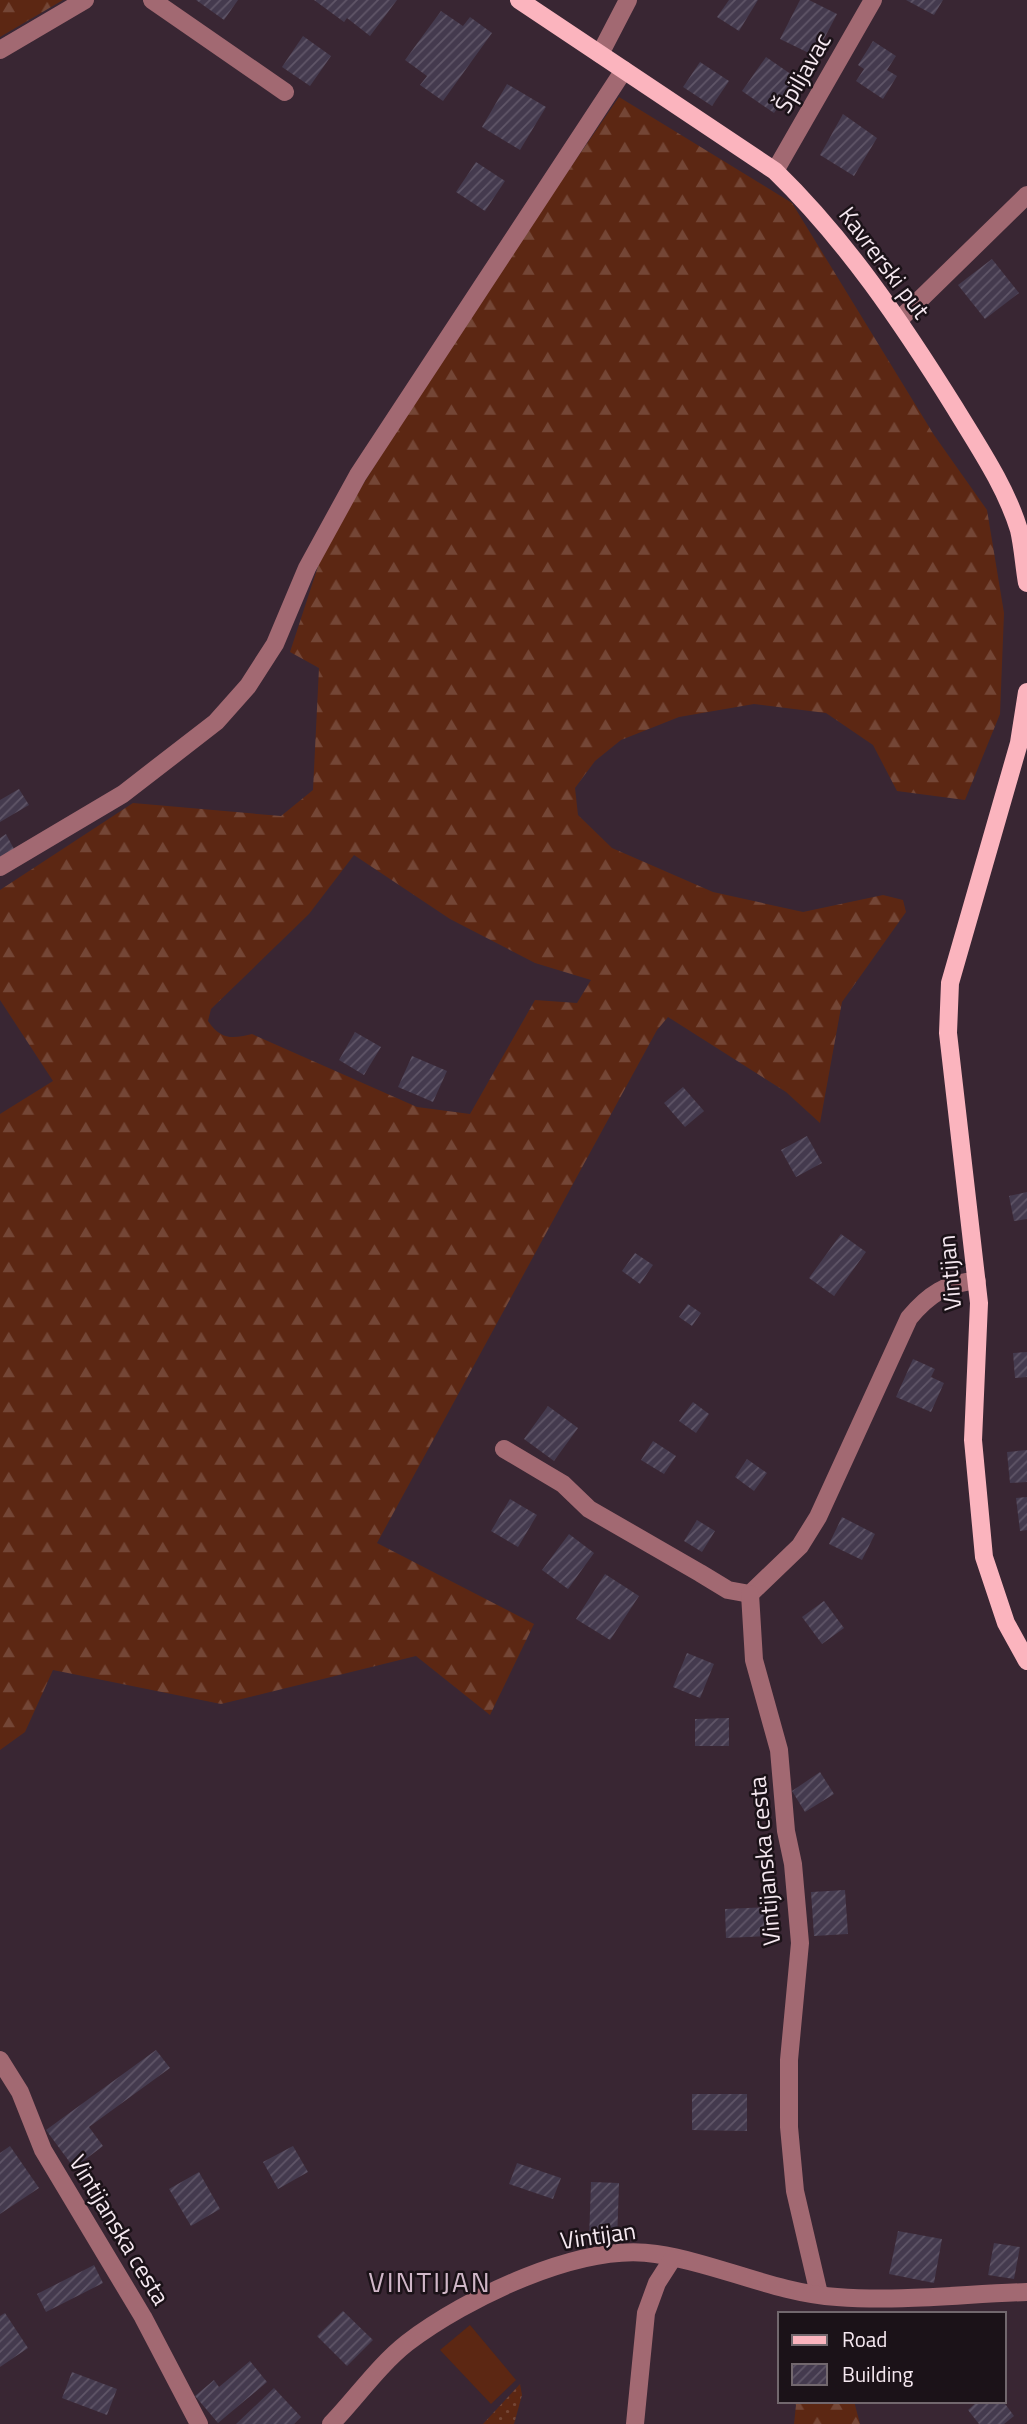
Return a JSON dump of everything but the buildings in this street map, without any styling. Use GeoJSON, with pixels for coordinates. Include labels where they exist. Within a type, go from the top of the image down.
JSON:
{"type":"FeatureCollection","features":[{"type":"Feature","properties":{"kind":"main road","name":"Kavrerski put"},"geometry":{"type":"LineString","coordinates":[[519,0],[775,170],[808,203],[899,320],[998,483],[1019,531],[1027,583]]}},
{"type":"Feature","properties":{"kind":"main road","name":"Vintijan"},"geometry":{"type":"LineString","coordinates":[[1027,692],[1019,743],[950,983],[948,1033],[979,1303],[973,1440],[984,1557],[1006,1623],[1027,1661]]}},
{"type":"Feature","properties":{"kind":"street"},"geometry":{"type":"LineString","coordinates":[[0,50],[85,0]]}},
{"type":"Feature","properties":{"kind":"street"},"geometry":{"type":"LineString","coordinates":[[152,0],[285,92]]}},
{"type":"Feature","properties":{"kind":"street"},"geometry":{"type":"LineString","coordinates":[[600,54],[628,0]]}},
{"type":"Feature","properties":{"kind":"street","name":"Špiljavac"},"geometry":{"type":"LineString","coordinates":[[775,170],[873,0]]}},
{"type":"Feature","properties":{"kind":"street"},"geometry":{"type":"LineString","coordinates":[[0,867],[123,794],[216,722],[248,687],[275,644],[307,568],[358,475],[624,71]]}},
{"type":"Feature","properties":{"kind":"street"},"geometry":{"type":"LineString","coordinates":[[899,320],[1027,195]]}},
{"type":"Feature","properties":{"kind":"street"},"geometry":{"type":"LineString","coordinates":[[504,1449],[562,1484],[589,1509],[728,1590],[750,1594],[800,1546],[818,1517],[909,1318],[929,1297],[946,1286],[977,1281]]}},
{"type":"Feature","properties":{"kind":"street","name":"Vintijanska cesta"},"geometry":{"type":"LineString","coordinates":[[750,1594],[754,1660],[781,1764],[800,1943],[789,2060],[789,2127],[795,2191],[818,2294]]}},
{"type":"Feature","properties":{"kind":"street","name":"Vintijanska cesta"},"geometry":{"type":"LineString","coordinates":[[0,2060],[20,2092],[43,2150],[143,2317],[198,2424]]}},
{"type":"Feature","properties":{"kind":"street","name":"Vintijan"},"geometry":{"type":"LineString","coordinates":[[331,2424],[405,2345],[444,2317],[569,2261],[647,2253],[818,2294],[907,2298],[1027,2292]]}},
{"type":"Feature","properties":{"kind":"street"},"geometry":{"type":"LineString","coordinates":[[635,2424],[646,2313],[657,2283],[673,2258]]}},
{"type":"Feature","properties":{"kind":"green space"},"geometry":{"type":"Polygon","coordinates":[[[0,0],[63,0],[0,37],[0,0]]]}},
{"type":"Feature","properties":{"kind":"green space"},"geometry":{"type":"Polygon","coordinates":[[[619,97],[792,203],[934,435],[987,510],[1004,613],[1000,714],[965,800],[897,791],[873,745],[826,713],[754,704],[679,717],[621,740],[595,761],[575,788],[578,815],[612,848],[713,892],[803,912],[883,895],[903,900],[906,912],[842,1002],[820,1123],[786,1092],[668,1017],[657,1030],[377,1543],[534,1624],[490,1715],[416,1656],[221,1704],[53,1670],[25,1732],[0,1750],[0,1114],[53,1081],[0,1000],[0,890],[133,803],[281,816],[313,790],[319,668],[290,652],[325,545],[469,315],[619,97]],[[354,855],[309,914],[211,1009],[208,1021],[222,1035],[239,1037],[252,1034],[417,1107],[470,1114],[535,1000],[577,1003],[591,980],[535,963],[450,919],[354,855]]]}},
{"type":"Feature","properties":{"kind":"green space"},"geometry":{"type":"Polygon","coordinates":[[[470,2325],[516,2380],[491,2404],[440,2350],[470,2325]]]}},
{"type":"Feature","properties":{"kind":"green space"},"geometry":{"type":"Polygon","coordinates":[[[520,2384],[522,2395],[514,2424],[483,2424],[520,2384]]]}},
{"type":"Feature","properties":{"kind":"green space"},"geometry":{"type":"Polygon","coordinates":[[[795,2403],[855,2403],[860,2424],[794,2424],[795,2403]]]}},
{"type":"Feature","properties":{"kind":"district","name":"VINTIJAN"},"geometry":{"type":"Point","coordinates":[430,2282]}}]}
